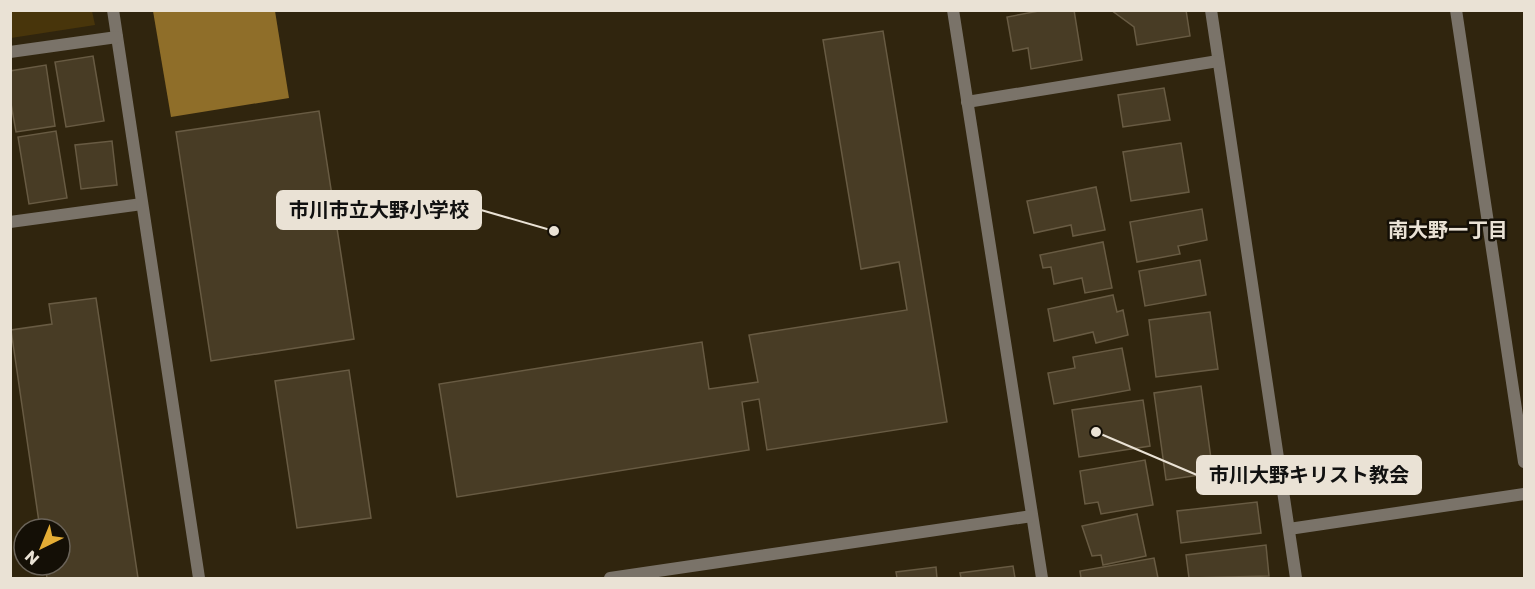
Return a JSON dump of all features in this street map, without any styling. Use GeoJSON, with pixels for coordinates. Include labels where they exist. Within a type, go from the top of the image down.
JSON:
{"type":"FeatureCollection","features":[{"type":"Feature","properties":{"kind":"street"},"geometry":{"type":"LineString","coordinates":[[113,10],[199,579]]}},
{"type":"Feature","properties":{"kind":"street"},"geometry":{"type":"LineString","coordinates":[[953,10],[1042,579]]}},
{"type":"Feature","properties":{"kind":"street"},"geometry":{"type":"LineString","coordinates":[[1211,10],[1296,579]]}},
{"type":"Feature","properties":{"kind":"street"},"geometry":{"type":"LineString","coordinates":[[1456,10],[1524,462]]}},
{"type":"Feature","properties":{"kind":"street"},"geometry":{"type":"LineString","coordinates":[[10,52],[117,37]]}},
{"type":"Feature","properties":{"kind":"street"},"geometry":{"type":"LineString","coordinates":[[967,102],[1218,61]]}},
{"type":"Feature","properties":{"kind":"street"},"geometry":{"type":"LineString","coordinates":[[10,222],[142,204]]}},
{"type":"Feature","properties":{"kind":"street"},"geometry":{"type":"LineString","coordinates":[[1289,530],[1524,494]]}},
{"type":"Feature","properties":{"kind":"street"},"geometry":{"type":"LineString","coordinates":[[610,579],[1032,516]]}},
{"type":"Feature","properties":{"kind":"shaded area"},"geometry":{"type":"Polygon","coordinates":[[[11,10],[92,11],[95,25],[11,38],[11,10]]]}},
{"type":"Feature","properties":{"kind":"shaded area"},"geometry":{"type":"Polygon","coordinates":[[[153,11],[275,11],[289,98],[171,117],[153,11]]]}},
{"type":"Feature","properties":{"kind":"building"},"geometry":{"type":"Polygon","coordinates":[[[1044,10],[1074,10],[1082,60],[1031,69],[1028,48],[1013,51],[1007,17],[1044,10]]]}},
{"type":"Feature","properties":{"kind":"building"},"geometry":{"type":"Polygon","coordinates":[[[1111,10],[1186,10],[1190,36],[1137,45],[1134,27],[1111,10]]]}},
{"type":"Feature","properties":{"kind":"building"},"geometry":{"type":"Polygon","coordinates":[[[883,31],[947,422],[767,450],[759,399],[742,402],[749,450],[457,497],[439,384],[702,342],[709,389],[758,382],[749,335],[907,310],[899,262],[861,269],[823,40],[883,31]]]}},
{"type":"Feature","properties":{"kind":"building"},"geometry":{"type":"Polygon","coordinates":[[[93,56],[104,121],[66,127],[55,62],[93,56]]]}},
{"type":"Feature","properties":{"kind":"building"},"geometry":{"type":"Polygon","coordinates":[[[46,65],[55,126],[16,132],[10,98],[10,71],[46,65]]]}},
{"type":"Feature","properties":{"kind":"building"},"geometry":{"type":"Polygon","coordinates":[[[1164,88],[1170,120],[1123,127],[1118,95],[1164,88]]]}},
{"type":"Feature","properties":{"kind":"building"},"geometry":{"type":"Polygon","coordinates":[[[319,111],[354,339],[211,361],[176,132],[319,111]]]}},
{"type":"Feature","properties":{"kind":"building"},"geometry":{"type":"Polygon","coordinates":[[[56,131],[67,198],[29,204],[18,137],[56,131]]]}},
{"type":"Feature","properties":{"kind":"building"},"geometry":{"type":"Polygon","coordinates":[[[112,141],[117,185],[81,189],[75,145],[112,141]]]}},
{"type":"Feature","properties":{"kind":"building"},"geometry":{"type":"Polygon","coordinates":[[[1181,143],[1189,192],[1131,201],[1123,152],[1181,143]]]}},
{"type":"Feature","properties":{"kind":"building"},"geometry":{"type":"Polygon","coordinates":[[[1096,187],[1105,230],[1073,236],[1071,225],[1034,233],[1027,201],[1096,187]]]}},
{"type":"Feature","properties":{"kind":"building"},"geometry":{"type":"Polygon","coordinates":[[[1202,209],[1207,240],[1178,246],[1180,254],[1137,262],[1130,222],[1202,209]]]}},
{"type":"Feature","properties":{"kind":"building"},"geometry":{"type":"Polygon","coordinates":[[[1103,242],[1112,288],[1085,293],[1082,278],[1054,284],[1051,267],[1043,268],[1040,255],[1103,242]]]}},
{"type":"Feature","properties":{"kind":"building"},"geometry":{"type":"Polygon","coordinates":[[[1200,260],[1206,295],[1145,306],[1139,271],[1200,260]]]}},
{"type":"Feature","properties":{"kind":"building"},"geometry":{"type":"Polygon","coordinates":[[[1113,295],[1117,312],[1123,310],[1128,335],[1096,343],[1093,332],[1054,341],[1048,309],[1113,295]]]}},
{"type":"Feature","properties":{"kind":"building"},"geometry":{"type":"Polygon","coordinates":[[[96,298],[138,578],[47,578],[72,577],[72,517],[38,517],[11,330],[52,324],[49,304],[96,298]]]}},
{"type":"Feature","properties":{"kind":"building"},"geometry":{"type":"Polygon","coordinates":[[[1210,312],[1218,369],[1156,377],[1149,320],[1210,312]]]}},
{"type":"Feature","properties":{"kind":"building"},"geometry":{"type":"Polygon","coordinates":[[[1122,348],[1130,390],[1054,404],[1048,373],[1075,368],[1073,357],[1122,348]]]}},
{"type":"Feature","properties":{"kind":"building"},"geometry":{"type":"Polygon","coordinates":[[[349,370],[371,518],[297,528],[275,381],[349,370]]]}},
{"type":"Feature","properties":{"kind":"building"},"geometry":{"type":"Polygon","coordinates":[[[1201,386],[1213,473],[1166,480],[1154,393],[1201,386]]]}},
{"type":"Feature","properties":{"kind":"building"},"geometry":{"type":"Polygon","coordinates":[[[1143,400],[1150,446],[1079,457],[1072,410],[1143,400]]]}},
{"type":"Feature","properties":{"kind":"building"},"geometry":{"type":"Polygon","coordinates":[[[1145,460],[1153,505],[1101,514],[1098,502],[1085,504],[1080,471],[1145,460]]]}},
{"type":"Feature","properties":{"kind":"building"},"geometry":{"type":"Polygon","coordinates":[[[1257,502],[1261,533],[1181,543],[1177,511],[1257,502]]]}},
{"type":"Feature","properties":{"kind":"building"},"geometry":{"type":"Polygon","coordinates":[[[1137,514],[1146,556],[1103,565],[1101,555],[1092,556],[1082,526],[1137,514]]]}},
{"type":"Feature","properties":{"kind":"building"},"geometry":{"type":"Polygon","coordinates":[[[1266,545],[1269,576],[1189,578],[1186,555],[1266,545]]]}},
{"type":"Feature","properties":{"kind":"building"},"geometry":{"type":"Polygon","coordinates":[[[1154,558],[1158,578],[1081,578],[1080,571],[1154,558]]]}},
{"type":"Feature","properties":{"kind":"building"},"geometry":{"type":"Polygon","coordinates":[[[1013,566],[1015,578],[961,578],[960,573],[1013,566]]]}},
{"type":"Feature","properties":{"kind":"building"},"geometry":{"type":"Polygon","coordinates":[[[936,567],[937,578],[897,578],[896,572],[936,567]]]}},
{"type":"Feature","properties":{"kind":"place","name":"市川市立大野小学校"},"geometry":{"type":"Point","coordinates":[554,231]}},
{"type":"Feature","properties":{"kind":"place","name":"市川大野キリスト教会"},"geometry":{"type":"Point","coordinates":[1096,432]}},
{"type":"Feature","properties":{"kind":"district","name":"南大野一丁目"},"geometry":{"type":"Point","coordinates":[1448,230]}}]}
